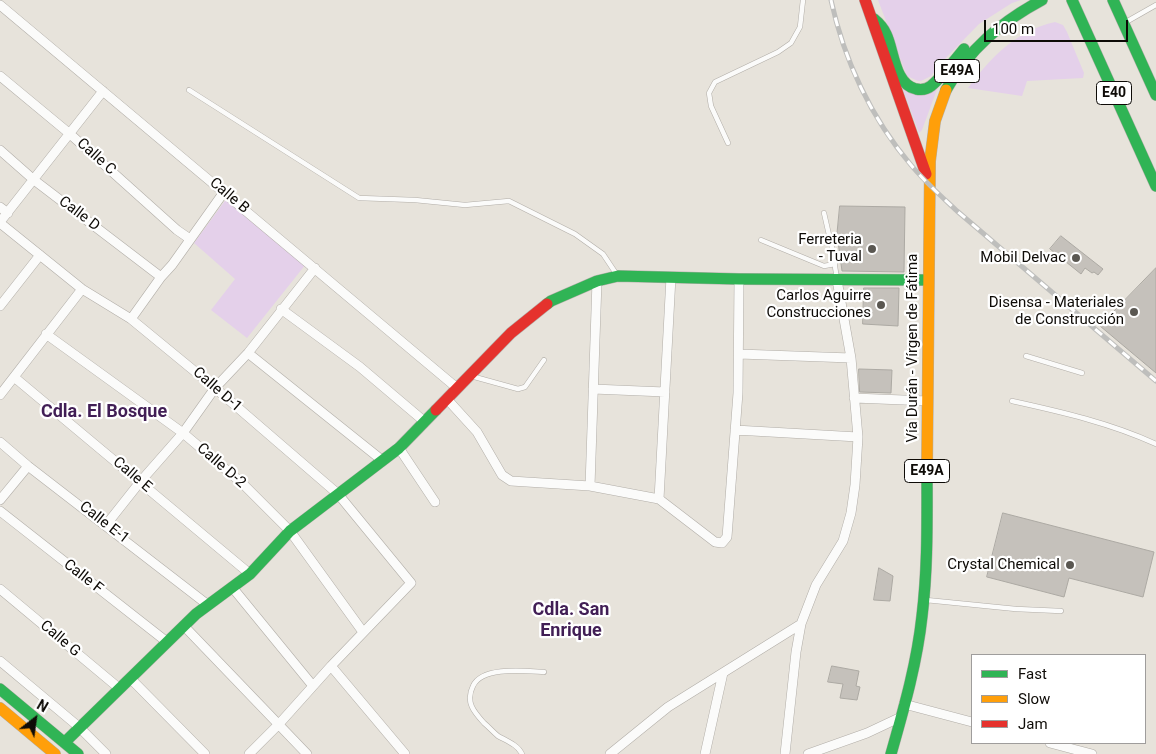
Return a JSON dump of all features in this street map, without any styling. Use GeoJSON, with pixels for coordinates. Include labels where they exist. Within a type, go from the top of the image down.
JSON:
{"type":"FeatureCollection","features":[{"type":"Feature","properties":{"kind":"main road","name":"Vía Durán - Vírgen de Fátima"},"geometry":{"type":"LineString","coordinates":[[865,0],[928,178]]}},
{"type":"Feature","properties":{"kind":"main road","name":"Vía Durán - Vírgen de Fátima"},"geometry":{"type":"LineString","coordinates":[[891,754],[920,635],[924,600],[928,401],[928,178],[932,131],[947,89],[958,69],[977,45],[988,33],[1008,18],[1042,0]]}},
{"type":"Feature","properties":{"kind":"main road","name":"E40"},"geometry":{"type":"LineString","coordinates":[[1072,0],[1156,186]]}},
{"type":"Feature","properties":{"kind":"main road","name":"E40"},"geometry":{"type":"LineString","coordinates":[[1113,0],[1123,24],[1152,77],[1156,95]]}},
{"type":"Feature","properties":{"kind":"main road"},"geometry":{"type":"LineString","coordinates":[[871,18],[879,23],[885,31],[902,78],[910,87],[922,90],[930,87],[962,50],[977,45]]}},
{"type":"Feature","properties":{"kind":"main road"},"geometry":{"type":"LineString","coordinates":[[65,742],[184,626],[208,605],[250,574],[290,531],[399,448],[511,333],[551,301],[597,281],[618,276],[928,280]]}},
{"type":"Feature","properties":{"kind":"main road"},"geometry":{"type":"LineString","coordinates":[[0,689],[78,754]]}},
{"type":"Feature","properties":{"kind":"main road"},"geometry":{"type":"LineString","coordinates":[[0,708],[55,754]]}},
{"type":"Feature","properties":{"kind":"street","name":"Calle B"},"geometry":{"type":"LineString","coordinates":[[0,6],[457,388]]}},
{"type":"Feature","properties":{"kind":"street","name":"Calle C"},"geometry":{"type":"LineString","coordinates":[[0,76],[70,134],[190,239]]}},
{"type":"Feature","properties":{"kind":"street"},"geometry":{"type":"LineString","coordinates":[[0,223],[103,91]]}},
{"type":"Feature","properties":{"kind":"street","name":"Calle D"},"geometry":{"type":"LineString","coordinates":[[0,150],[34,180],[161,277]]}},
{"type":"Feature","properties":{"kind":"street"},"geometry":{"type":"LineString","coordinates":[[131,319],[161,277],[172,266],[224,192]]}},
{"type":"Feature","properties":{"kind":"street"},"geometry":{"type":"LineString","coordinates":[[0,207],[8,213]]}},
{"type":"Feature","properties":{"kind":"street","name":"Calle D-1"},"geometry":{"type":"LineString","coordinates":[[0,223],[82,289],[131,319],[215,388],[338,494],[411,583],[363,632]]}},
{"type":"Feature","properties":{"kind":"street"},"geometry":{"type":"LineString","coordinates":[[0,306],[40,255]]}},
{"type":"Feature","properties":{"kind":"street"},"geometry":{"type":"LineString","coordinates":[[106,525],[140,482],[183,433],[215,388],[248,353],[315,268]]}},
{"type":"Feature","properties":{"kind":"street"},"geometry":{"type":"LineString","coordinates":[[659,499],[670,277]]}},
{"type":"Feature","properties":{"kind":"street"},"geometry":{"type":"LineString","coordinates":[[447,399],[477,432],[502,475],[511,481],[590,486],[659,499],[715,542],[722,543],[727,537],[738,393],[739,279]]}},
{"type":"Feature","properties":{"kind":"street"},"geometry":{"type":"LineString","coordinates":[[785,754],[796,652],[801,624],[816,584],[843,541],[847,530],[855,485],[858,437],[851,358],[837,280]]}},
{"type":"Feature","properties":{"kind":"street"},"geometry":{"type":"LineString","coordinates":[[590,486],[597,281]]}},
{"type":"Feature","properties":{"kind":"street"},"geometry":{"type":"LineString","coordinates":[[0,395],[82,289]]}},
{"type":"Feature","properties":{"kind":"street"},"geometry":{"type":"LineString","coordinates":[[281,310],[360,367],[425,422]]}},
{"type":"Feature","properties":{"kind":"street","name":"Calle D-2"},"geometry":{"type":"LineString","coordinates":[[46,334],[183,433],[243,484],[290,531],[363,632]]}},
{"type":"Feature","properties":{"kind":"street"},"geometry":{"type":"LineString","coordinates":[[248,353],[383,461]]}},
{"type":"Feature","properties":{"kind":"street"},"geometry":{"type":"LineString","coordinates":[[739,354],[851,358]]}},
{"type":"Feature","properties":{"kind":"street","name":"Calle E"},"geometry":{"type":"LineString","coordinates":[[14,377],[250,574]]}},
{"type":"Feature","properties":{"kind":"street"},"geometry":{"type":"LineString","coordinates":[[593,390],[665,392]]}},
{"type":"Feature","properties":{"kind":"street"},"geometry":{"type":"LineString","coordinates":[[854,398],[928,401]]}},
{"type":"Feature","properties":{"kind":"street"},"geometry":{"type":"LineString","coordinates":[[735,430],[858,437]]}},
{"type":"Feature","properties":{"kind":"street","name":"Calle E-1"},"geometry":{"type":"LineString","coordinates":[[0,442],[28,466],[208,605]]}},
{"type":"Feature","properties":{"kind":"street"},"geometry":{"type":"LineString","coordinates":[[399,448],[435,502]]}},
{"type":"Feature","properties":{"kind":"street"},"geometry":{"type":"LineString","coordinates":[[0,500],[28,466]]}},
{"type":"Feature","properties":{"kind":"street","name":"Calle F"},"geometry":{"type":"LineString","coordinates":[[0,511],[167,642]]}},
{"type":"Feature","properties":{"kind":"street"},"geometry":{"type":"LineString","coordinates":[[232,587],[313,686]]}},
{"type":"Feature","properties":{"kind":"street","name":"Calle G"},"geometry":{"type":"LineString","coordinates":[[0,589],[120,689]]}},
{"type":"Feature","properties":{"kind":"street"},"geometry":{"type":"LineString","coordinates":[[610,754],[668,707],[801,624]]}},
{"type":"Feature","properties":{"kind":"street"},"geometry":{"type":"LineString","coordinates":[[184,626],[307,754]]}},
{"type":"Feature","properties":{"kind":"street"},"geometry":{"type":"LineString","coordinates":[[249,754],[363,632]]}},
{"type":"Feature","properties":{"kind":"street"},"geometry":{"type":"LineString","coordinates":[[0,661],[79,728],[106,754]]}},
{"type":"Feature","properties":{"kind":"street"},"geometry":{"type":"LineString","coordinates":[[331,666],[405,754]]}},
{"type":"Feature","properties":{"kind":"street"},"geometry":{"type":"LineString","coordinates":[[705,754],[723,673]]}},
{"type":"Feature","properties":{"kind":"street"},"geometry":{"type":"LineString","coordinates":[[130,678],[205,754]]}},
{"type":"Feature","properties":{"kind":"street"},"geometry":{"type":"LineString","coordinates":[[904,704],[971,722]]}},
{"type":"Feature","properties":{"kind":"street"},"geometry":{"type":"LineString","coordinates":[[808,754],[868,733],[901,717]]}},
{"type":"Feature","properties":{"kind":"street"},"geometry":{"type":"LineString","coordinates":[[1054,744],[1092,754]]}},
{"type":"Feature","properties":{"kind":"lane"},"geometry":{"type":"LineString","coordinates":[[728,143],[711,106],[709,93],[714,82],[778,52],[792,43],[800,27],[802,0]]}},
{"type":"Feature","properties":{"kind":"lane"},"geometry":{"type":"LineString","coordinates":[[1123,24],[1156,5]]}},
{"type":"Feature","properties":{"kind":"lane"},"geometry":{"type":"LineString","coordinates":[[189,90],[360,198],[465,204],[509,201],[575,234],[603,254],[618,276]]}},
{"type":"Feature","properties":{"kind":"lane"},"geometry":{"type":"LineString","coordinates":[[824,213],[837,280]]}},
{"type":"Feature","properties":{"kind":"lane"},"geometry":{"type":"LineString","coordinates":[[761,240],[824,266],[835,264]]}},
{"type":"Feature","properties":{"kind":"lane"},"geometry":{"type":"LineString","coordinates":[[1026,356],[1082,374]]}},
{"type":"Feature","properties":{"kind":"lane"},"geometry":{"type":"LineString","coordinates":[[470,376],[518,389],[525,387],[544,360]]}},
{"type":"Feature","properties":{"kind":"lane"},"geometry":{"type":"LineString","coordinates":[[1012,401],[1080,416],[1127,431],[1156,444]]}},
{"type":"Feature","properties":{"kind":"lane"},"geometry":{"type":"LineString","coordinates":[[924,600],[1016,609],[1061,611]]}},
{"type":"Feature","properties":{"kind":"lane"},"geometry":{"type":"LineString","coordinates":[[522,754],[520,749],[497,734],[472,710],[469,700],[470,691],[480,677],[506,670],[544,672]]}},
{"type":"Feature","properties":{"kind":"shaded area"},"geometry":{"type":"Polygon","coordinates":[[[878,0],[1021,0],[1012,3],[979,24],[931,76],[918,81],[907,76],[878,0]]]}},
{"type":"Feature","properties":{"kind":"shaded area"},"geometry":{"type":"Polygon","coordinates":[[[1055,22],[1063,25],[1067,32],[1084,73],[1083,78],[1027,81],[1022,96],[968,88],[995,56],[1017,38],[1028,31],[1055,22]]]}},
{"type":"Feature","properties":{"kind":"shaded area"},"geometry":{"type":"Polygon","coordinates":[[[901,84],[939,84],[922,130],[919,133],[901,84]]]}},
{"type":"Feature","properties":{"kind":"shaded area"},"geometry":{"type":"Polygon","coordinates":[[[227,198],[306,264],[247,338],[211,310],[235,279],[194,243],[227,198]]]}},
{"type":"Feature","properties":{"kind":"building","name":"Ferreteria - Tuval"},"geometry":{"type":"Polygon","coordinates":[[[840,206],[905,207],[904,272],[842,271],[837,234],[840,206]]]}},
{"type":"Feature","properties":{"kind":"building","name":"Mobil Delvac"},"geometry":{"type":"Polygon","coordinates":[[[1061,236],[1103,269],[1098,275],[1085,268],[1081,274],[1050,249],[1061,236]]]}},
{"type":"Feature","properties":{"kind":"building","name":"Disensa - Materiales de Construcción"},"geometry":{"type":"Polygon","coordinates":[[[1156,268],[1156,373],[1100,326],[1156,268]]]}},
{"type":"Feature","properties":{"kind":"building","name":"Carlos Aguirre Construcciones"},"geometry":{"type":"Polygon","coordinates":[[[864,288],[899,288],[898,326],[863,324],[864,288]]]}},
{"type":"Feature","properties":{"kind":"building"},"geometry":{"type":"Polygon","coordinates":[[[859,369],[892,370],[891,393],[860,392],[859,369]]]}},
{"type":"Feature","properties":{"kind":"building","name":"Crystal Chemical"},"geometry":{"type":"Polygon","coordinates":[[[1003,513],[1154,552],[1143,597],[1069,578],[1064,597],[987,577],[1003,513]]]}},
{"type":"Feature","properties":{"kind":"building"},"geometry":{"type":"Polygon","coordinates":[[[879,568],[893,576],[890,601],[874,600],[879,568]]]}},
{"type":"Feature","properties":{"kind":"building"},"geometry":{"type":"Polygon","coordinates":[[[832,666],[859,671],[856,686],[860,687],[857,700],[840,698],[843,684],[828,682],[832,666]]]}},
{"type":"Feature","properties":{"kind":"railway"},"geometry":{"type":"LineString","coordinates":[[831,0],[843,44],[861,87],[883,128],[911,165],[957,211],[1156,381]]}},
{"type":"Feature","properties":{"kind":"traffic: fast"},"geometry":{"type":"LineString","coordinates":[[946,90],[965,62],[987,38],[1013,18],[1042,0]]}},
{"type":"Feature","properties":{"kind":"traffic: fast"},"geometry":{"type":"LineString","coordinates":[[1072,0],[1156,186]]}},
{"type":"Feature","properties":{"kind":"traffic: fast"},"geometry":{"type":"LineString","coordinates":[[1113,0],[1156,95]]}},
{"type":"Feature","properties":{"kind":"traffic: fast"},"geometry":{"type":"LineString","coordinates":[[874,19],[884,29],[903,81],[916,89],[924,89],[931,86],[964,49]]}},
{"type":"Feature","properties":{"kind":"traffic: fast"},"geometry":{"type":"LineString","coordinates":[[547,304],[597,281],[618,276],[928,280]]}},
{"type":"Feature","properties":{"kind":"traffic: fast"},"geometry":{"type":"LineString","coordinates":[[65,742],[196,614],[250,574],[290,531],[399,448],[436,410]]}},
{"type":"Feature","properties":{"kind":"traffic: fast"},"geometry":{"type":"LineString","coordinates":[[891,754],[905,703],[920,634],[926,561],[927,470]]}},
{"type":"Feature","properties":{"kind":"traffic: fast"},"geometry":{"type":"LineString","coordinates":[[0,689],[78,754]]}},
{"type":"Feature","properties":{"kind":"traffic: slow"},"geometry":{"type":"LineString","coordinates":[[927,470],[930,161],[935,121],[946,90]]}},
{"type":"Feature","properties":{"kind":"traffic: slow"},"geometry":{"type":"LineString","coordinates":[[0,708],[55,754]]}},
{"type":"Feature","properties":{"kind":"traffic: jam"},"geometry":{"type":"LineString","coordinates":[[865,0],[926,174]]}},
{"type":"Feature","properties":{"kind":"traffic: jam"},"geometry":{"type":"LineString","coordinates":[[436,410],[511,333],[547,304]]}},
{"type":"Feature","properties":{"kind":"place","name":"Ferreteria - Tuval"},"geometry":{"type":"Point","coordinates":[872,249]}},
{"type":"Feature","properties":{"kind":"place","name":"Mobil Delvac"},"geometry":{"type":"Point","coordinates":[1076,258]}},
{"type":"Feature","properties":{"kind":"place","name":"Carlos Aguirre Construcciones"},"geometry":{"type":"Point","coordinates":[881,305]}},
{"type":"Feature","properties":{"kind":"place","name":"Disensa - Materiales de Construcción"},"geometry":{"type":"Point","coordinates":[1134,312]}},
{"type":"Feature","properties":{"kind":"place","name":"Crystal Chemical"},"geometry":{"type":"Point","coordinates":[1070,565]}},
{"type":"Feature","properties":{"kind":"district","name":"Cdla. El Bosque"},"geometry":{"type":"Point","coordinates":[104,412]}},
{"type":"Feature","properties":{"kind":"district","name":"Cdla. San Enrique"},"geometry":{"type":"Point","coordinates":[571,620]}}]}
